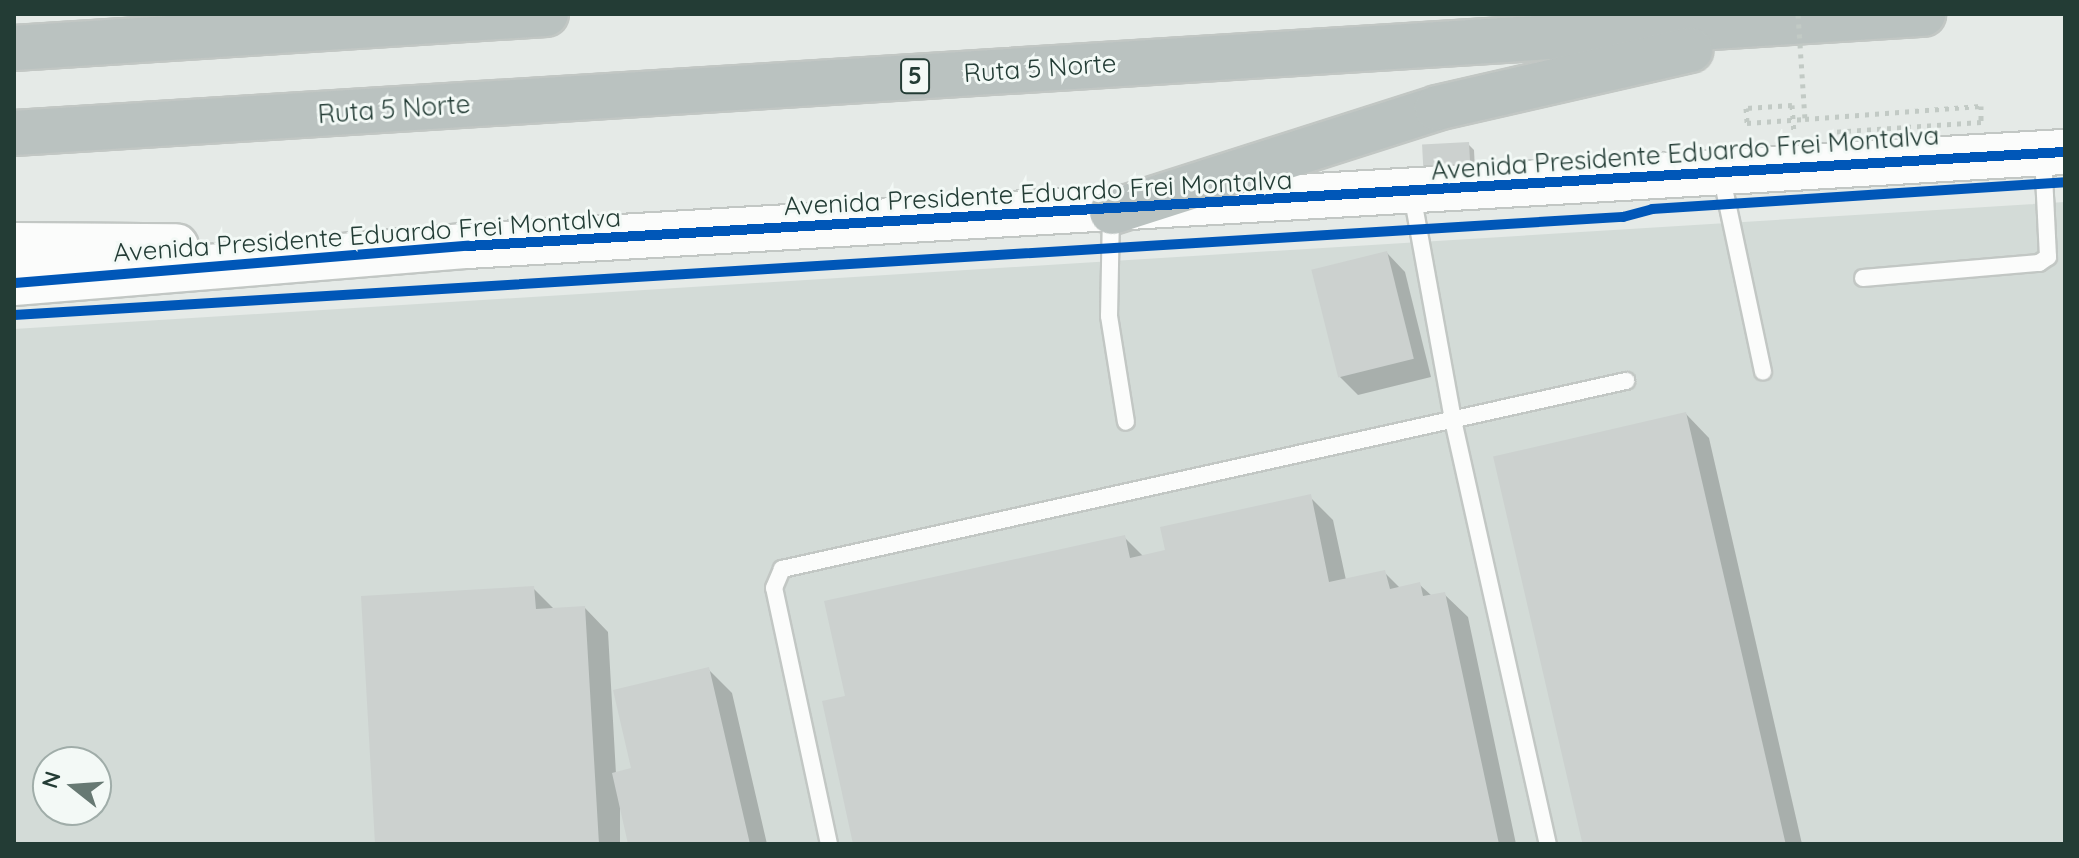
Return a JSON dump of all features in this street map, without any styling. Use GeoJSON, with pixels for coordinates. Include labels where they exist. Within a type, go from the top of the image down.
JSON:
{"type":"FeatureCollection","features":[{"type":"Feature","properties":{"kind":"highway"},"geometry":{"type":"LineString","coordinates":[[14,48],[546,14]]}},
{"type":"Feature","properties":{"kind":"highway","name":"Ruta 5 Norte"},"geometry":{"type":"LineString","coordinates":[[14,133],[1808,18],[1923,14]]}},
{"type":"Feature","properties":{"kind":"highway"},"geometry":{"type":"LineString","coordinates":[[1112,212],[1437,108],[1808,18]]}},
{"type":"Feature","properties":{"kind":"street","name":"Avenida Presidente Eduardo Frei Montalva"},"geometry":{"type":"LineString","coordinates":[[14,283],[467,246],[1112,212],[2054,152]]}},
{"type":"Feature","properties":{"kind":"street"},"geometry":{"type":"LineString","coordinates":[[14,245],[467,246]]}},
{"type":"Feature","properties":{"kind":"lane"},"geometry":{"type":"LineString","coordinates":[[1863,278],[2039,263],[2048,257],[2054,152]]}},
{"type":"Feature","properties":{"kind":"lane"},"geometry":{"type":"LineString","coordinates":[[1721,173],[1763,372]]}},
{"type":"Feature","properties":{"kind":"lane"},"geometry":{"type":"LineString","coordinates":[[1412,192],[1453,420],[1548,844]]}},
{"type":"Feature","properties":{"kind":"lane"},"geometry":{"type":"LineString","coordinates":[[1112,212],[1109,316],[1126,422]]}},
{"type":"Feature","properties":{"kind":"lane"},"geometry":{"type":"LineString","coordinates":[[829,844],[774,588],[782,569],[1626,381]]}},
{"type":"Feature","properties":{"kind":"path"},"geometry":{"type":"LineString","coordinates":[[1805,119],[1808,18]]}},
{"type":"Feature","properties":{"kind":"path"},"geometry":{"type":"LineString","coordinates":[[1794,133],[1792,105],[1746,108],[1747,123],[1805,119],[1981,106],[1981,122],[1832,132]]}},
{"type":"Feature","properties":{"kind":"shaded area"},"geometry":{"type":"Polygon","coordinates":[[[2065,202],[2065,844],[14,844],[14,329],[2065,202]]]}},
{"type":"Feature","properties":{"kind":"building"},"geometry":{"type":"Polygon","coordinates":[[[1469,142],[1470,164],[1423,166],[1422,144],[1469,142]]]}},
{"type":"Feature","properties":{"kind":"building"},"geometry":{"type":"Polygon","coordinates":[[[1387,251],[1414,359],[1338,378],[1311,270],[1387,251]]]}},
{"type":"Feature","properties":{"kind":"building"},"geometry":{"type":"Polygon","coordinates":[[[1686,412],[1786,844],[1583,844],[1493,457],[1686,412]]]}},
{"type":"Feature","properties":{"kind":"building"},"geometry":{"type":"Polygon","coordinates":[[[1311,494],[1329,582],[1385,570],[1390,589],[1420,582],[1423,596],[1445,592],[1499,844],[853,844],[822,701],[845,696],[824,601],[1125,535],[1130,558],[1165,550],[1160,527],[1311,494]]]}},
{"type":"Feature","properties":{"kind":"building"},"geometry":{"type":"Polygon","coordinates":[[[534,586],[536,609],[585,606],[599,844],[375,844],[361,596],[534,586]]]}},
{"type":"Feature","properties":{"kind":"building"},"geometry":{"type":"Polygon","coordinates":[[[709,667],[750,844],[628,844],[612,773],[631,768],[613,690],[709,667]]]}},
{"type":"Feature","properties":{"kind":"cycle path"},"geometry":{"type":"LineString","coordinates":[[14,283],[467,246],[2065,152]]}},
{"type":"Feature","properties":{"kind":"cycle path"},"geometry":{"type":"LineString","coordinates":[[14,315],[1623,217],[1652,209],[2065,182]]}}]}
